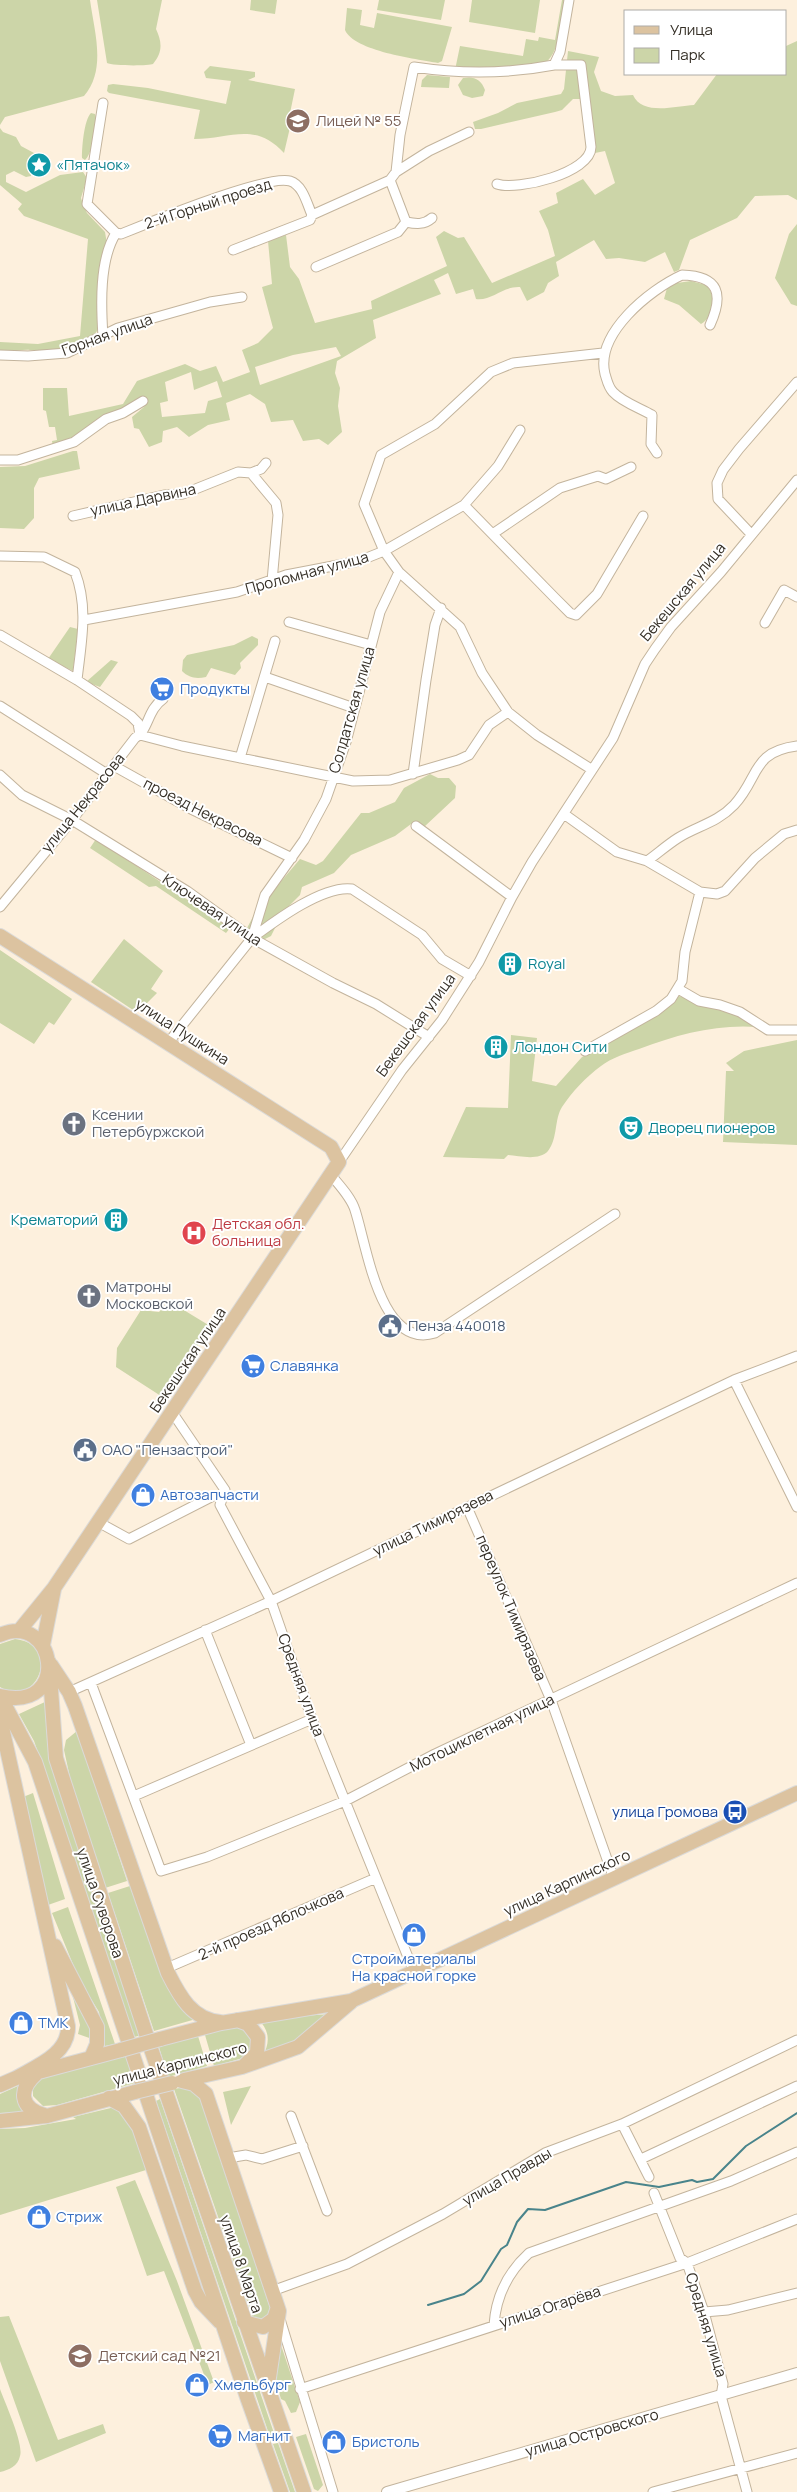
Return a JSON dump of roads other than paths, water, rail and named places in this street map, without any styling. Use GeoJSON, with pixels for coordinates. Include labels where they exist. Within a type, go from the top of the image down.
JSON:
{"type":"FeatureCollection","features":[{"type":"Feature","properties":{"kind":"main road","name":"улица Пушкина"},"geometry":{"type":"LineString","coordinates":[[0,936],[331,1146],[339,1162]]}},
{"type":"Feature","properties":{"kind":"main road","name":"Бекешская улица"},"geometry":{"type":"LineString","coordinates":[[7,1632],[54,1588],[339,1162]]}},
{"type":"Feature","properties":{"kind":"main road","name":"Бекешская улица"},"geometry":{"type":"LineString","coordinates":[[43,1645],[54,1588]]}},
{"type":"Feature","properties":{"kind":"main road"},"geometry":{"type":"LineString","coordinates":[[7,1632],[32,1636],[43,1645],[49,1662],[69,1692],[167,1968],[187,2005],[208,2021],[221,2022]]}},
{"type":"Feature","properties":{"kind":"main road"},"geometry":{"type":"LineString","coordinates":[[0,1696],[15,1700],[28,1697],[39,1690],[47,1678],[49,1662]]}},
{"type":"Feature","properties":{"kind":"main road","name":"улица Суворова"},"geometry":{"type":"LineString","coordinates":[[49,1662],[56,1758],[155,2042]]}},
{"type":"Feature","properties":{"kind":"main road","name":"улица Суворова"},"geometry":{"type":"LineString","coordinates":[[0,1696],[35,1762],[224,2326]]}},
{"type":"Feature","properties":{"kind":"main road"},"geometry":{"type":"LineString","coordinates":[[0,1718],[68,2034],[64,2046],[51,2057],[16,2078]]}},
{"type":"Feature","properties":{"kind":"main road","name":"улица Карпинского"},"geometry":{"type":"LineString","coordinates":[[0,2121],[47,2116],[109,2098],[242,2067],[298,2047],[351,2002],[797,1793]]}},
{"type":"Feature","properties":{"kind":"main road"},"geometry":{"type":"LineString","coordinates":[[45,1926],[96,2027],[97,2044],[91,2058]]}},
{"type":"Feature","properties":{"kind":"main road","name":"улица Карпинского"},"geometry":{"type":"LineString","coordinates":[[0,2085],[16,2078],[155,2042],[221,2022],[351,2002]]}},
{"type":"Feature","properties":{"kind":"main road"},"geometry":{"type":"LineString","coordinates":[[237,2020],[248,2024],[258,2037],[257,2053],[242,2067]]}},
{"type":"Feature","properties":{"kind":"main road","name":"улица 8 Марта"},"geometry":{"type":"LineString","coordinates":[[155,2042],[244,2322],[304,2492]]}},
{"type":"Feature","properties":{"kind":"main road"},"geometry":{"type":"LineString","coordinates":[[36,2074],[27,2082],[24,2090],[24,2100],[33,2112],[47,2116]]}},
{"type":"Feature","properties":{"kind":"main road"},"geometry":{"type":"LineString","coordinates":[[214,2074],[209,2080],[206,2094],[278,2312],[267,2388]]}},
{"type":"Feature","properties":{"kind":"main road"},"geometry":{"type":"LineString","coordinates":[[177,2082],[194,2084],[206,2094]]}},
{"type":"Feature","properties":{"kind":"main road"},"geometry":{"type":"LineString","coordinates":[[109,2098],[124,2106],[139,2127],[195,2291],[201,2302],[224,2326],[281,2492]]}},
{"type":"Feature","properties":{"kind":"main road"},"geometry":{"type":"LineString","coordinates":[[244,2322],[258,2328],[264,2327],[274,2319],[278,2312]]}},
{"type":"Feature","properties":{"kind":"street"},"geometry":{"type":"LineString","coordinates":[[554,65],[560,52],[569,0]]}},
{"type":"Feature","properties":{"kind":"street"},"geometry":{"type":"LineString","coordinates":[[406,222],[393,176],[414,68],[452,73],[526,70],[554,65],[581,65],[590,153],[578,165],[551,178],[514,186],[497,184]]}},
{"type":"Feature","properties":{"kind":"street"},"geometry":{"type":"LineString","coordinates":[[103,103],[87,204],[116,234],[110,244],[100,303],[103,337]]}},
{"type":"Feature","properties":{"kind":"street"},"geometry":{"type":"LineString","coordinates":[[233,250],[310,220],[312,215],[393,176],[430,151],[468,132]]}},
{"type":"Feature","properties":{"kind":"street","name":"2-й Горный проезд"},"geometry":{"type":"LineString","coordinates":[[116,234],[121,234],[239,191],[280,180],[291,181],[300,187],[312,215]]}},
{"type":"Feature","properties":{"kind":"street"},"geometry":{"type":"LineString","coordinates":[[406,222],[416,224],[427,223],[432,218]]}},
{"type":"Feature","properties":{"kind":"street"},"geometry":{"type":"LineString","coordinates":[[316,267],[398,232],[406,222]]}},
{"type":"Feature","properties":{"kind":"street"},"geometry":{"type":"LineString","coordinates":[[657,453],[651,444],[652,415],[613,392],[608,384],[602,363],[603,353],[617,329],[642,300],[682,275],[708,280],[716,288],[717,306],[710,325]]}},
{"type":"Feature","properties":{"kind":"street","name":"Горная улица"},"geometry":{"type":"LineString","coordinates":[[0,355],[28,356],[67,353],[118,328],[210,302],[242,297]]}},
{"type":"Feature","properties":{"kind":"street","name":"Проломная улица"},"geometry":{"type":"LineString","coordinates":[[84,620],[236,592],[286,575],[360,561],[384,551],[364,504],[381,455],[434,424],[491,372],[513,363],[603,353]]}},
{"type":"Feature","properties":{"kind":"street"},"geometry":{"type":"LineString","coordinates":[[751,534],[718,499],[717,483],[722,470],[797,382]]}},
{"type":"Feature","properties":{"kind":"street"},"geometry":{"type":"LineString","coordinates":[[0,460],[18,460],[74,442],[106,419],[123,413],[143,401]]}},
{"type":"Feature","properties":{"kind":"street"},"geometry":{"type":"LineString","coordinates":[[520,430],[498,466],[464,505],[384,551],[399,572],[460,626],[482,673],[508,712],[537,735],[591,769]]}},
{"type":"Feature","properties":{"kind":"street","name":"улица Дарвина"},"geometry":{"type":"LineString","coordinates":[[73,516],[164,495],[183,494],[238,472],[251,473],[261,469],[266,463]]}},
{"type":"Feature","properties":{"kind":"street"},"geometry":{"type":"LineString","coordinates":[[494,533],[560,488],[598,476],[606,479],[631,467]]}},
{"type":"Feature","properties":{"kind":"street"},"geometry":{"type":"LineString","coordinates":[[251,473],[276,503],[278,515],[272,581]]}},
{"type":"Feature","properties":{"kind":"street","name":"Бекешская улица"},"geometry":{"type":"LineString","coordinates":[[339,1162],[402,1070],[429,1036],[471,976],[512,897],[612,738],[646,664],[655,649],[671,627],[721,572],[797,480]]}},
{"type":"Feature","properties":{"kind":"street"},"geometry":{"type":"LineString","coordinates":[[464,505],[494,533],[570,613],[576,615],[597,594],[643,516]]}},
{"type":"Feature","properties":{"kind":"street"},"geometry":{"type":"LineString","coordinates":[[0,556],[44,557],[74,572],[80,586],[84,620],[77,680]]}},
{"type":"Feature","properties":{"kind":"street","name":"Солдатская улица"},"geometry":{"type":"LineString","coordinates":[[168,1043],[252,938],[265,895],[292,858],[326,799],[346,742],[380,612],[399,572]]}},
{"type":"Feature","properties":{"kind":"street"},"geometry":{"type":"LineString","coordinates":[[765,623],[784,590],[797,597]]}},
{"type":"Feature","properties":{"kind":"street"},"geometry":{"type":"LineString","coordinates":[[413,774],[427,670],[435,625],[441,608]]}},
{"type":"Feature","properties":{"kind":"street"},"geometry":{"type":"LineString","coordinates":[[289,622],[371,645]]}},
{"type":"Feature","properties":{"kind":"street"},"geometry":{"type":"LineString","coordinates":[[0,634],[77,680],[131,716],[138,723],[140,735],[352,782],[390,780],[469,755],[488,725],[508,712]]}},
{"type":"Feature","properties":{"kind":"street"},"geometry":{"type":"LineString","coordinates":[[240,758],[275,641]]}},
{"type":"Feature","properties":{"kind":"street"},"geometry":{"type":"LineString","coordinates":[[265,677],[354,708]]}},
{"type":"Feature","properties":{"kind":"street","name":"улица Некрасова"},"geometry":{"type":"LineString","coordinates":[[0,907],[72,820],[135,738],[140,735],[154,705],[163,700]]}},
{"type":"Feature","properties":{"kind":"street"},"geometry":{"type":"LineString","coordinates":[[0,706],[107,774]]}},
{"type":"Feature","properties":{"kind":"street"},"geometry":{"type":"LineString","coordinates":[[647,862],[679,837],[714,822],[734,805],[766,756],[780,749],[797,746]]}},
{"type":"Feature","properties":{"kind":"street","name":"проезд Некрасова"},"geometry":{"type":"LineString","coordinates":[[114,766],[191,809],[292,858]]}},
{"type":"Feature","properties":{"kind":"street","name":"Ключевая улица"},"geometry":{"type":"LineString","coordinates":[[0,775],[22,795],[72,820],[187,891],[252,938],[333,983],[376,1004],[429,1036]]}},
{"type":"Feature","properties":{"kind":"street"},"geometry":{"type":"LineString","coordinates":[[564,814],[617,852],[647,862],[700,892],[717,894],[725,891],[762,852],[784,834],[797,830]]}},
{"type":"Feature","properties":{"kind":"street"},"geometry":{"type":"LineString","coordinates":[[416,826],[512,897]]}},
{"type":"Feature","properties":{"kind":"street"},"geometry":{"type":"LineString","coordinates":[[252,938],[303,904],[342,888],[352,889],[422,935],[442,959],[471,976]]}},
{"type":"Feature","properties":{"kind":"street"},"geometry":{"type":"LineString","coordinates":[[585,1051],[656,1011],[671,1000],[682,981],[685,952],[700,892]]}},
{"type":"Feature","properties":{"kind":"street"},"geometry":{"type":"LineString","coordinates":[[676,991],[680,990],[699,1001],[720,1005],[740,1012],[768,1030],[797,1030]]}},
{"type":"Feature","properties":{"kind":"street"},"geometry":{"type":"LineString","coordinates":[[331,1175],[354,1208],[388,1312],[405,1330],[414,1335],[424,1336],[435,1333],[615,1214]]}},
{"type":"Feature","properties":{"kind":"street","name":"улица Тимирязева"},"geometry":{"type":"LineString","coordinates":[[69,1692],[271,1601],[734,1380],[797,1356]]}},
{"type":"Feature","properties":{"kind":"street"},"geometry":{"type":"LineString","coordinates":[[734,1380],[797,1507]]}},
{"type":"Feature","properties":{"kind":"street","name":"Средняя улица"},"geometry":{"type":"LineString","coordinates":[[172,1412],[225,1490],[220,1504],[271,1601],[312,1719],[414,1972]]}},
{"type":"Feature","properties":{"kind":"street"},"geometry":{"type":"LineString","coordinates":[[98,1522],[129,1539],[213,1496]]}},
{"type":"Feature","properties":{"kind":"street","name":"переулок Тимирязева"},"geometry":{"type":"LineString","coordinates":[[467,1507],[551,1700],[614,1879]]}},
{"type":"Feature","properties":{"kind":"street","name":"Мотоциклетная улица"},"geometry":{"type":"LineString","coordinates":[[134,1796],[161,1871],[208,1857],[345,1801],[434,1754],[797,1583]]}},
{"type":"Feature","properties":{"kind":"street"},"geometry":{"type":"LineString","coordinates":[[205,1630],[251,1745]]}},
{"type":"Feature","properties":{"kind":"street"},"geometry":{"type":"LineString","coordinates":[[91,1683],[134,1796],[312,1719]]}},
{"type":"Feature","properties":{"kind":"street","name":"2-й проезд Яблочкова"},"geometry":{"type":"LineString","coordinates":[[167,1968],[376,1878]]}},
{"type":"Feature","properties":{"kind":"street","name":"улица Правды"},"geometry":{"type":"LineString","coordinates":[[272,2291],[347,2264],[443,2214],[545,2153],[622,2124],[797,2040]]}},
{"type":"Feature","properties":{"kind":"street"},"geometry":{"type":"LineString","coordinates":[[641,2158],[797,2086]]}},
{"type":"Feature","properties":{"kind":"street"},"geometry":{"type":"LineString","coordinates":[[291,2116],[327,2211]]}},
{"type":"Feature","properties":{"kind":"street"},"geometry":{"type":"LineString","coordinates":[[622,2124],[649,2177]]}},
{"type":"Feature","properties":{"kind":"street"},"geometry":{"type":"LineString","coordinates":[[228,2158],[246,2155],[262,2159],[303,2146]]}},
{"type":"Feature","properties":{"kind":"street"},"geometry":{"type":"LineString","coordinates":[[494,2325],[495,2306],[509,2275],[529,2253],[731,2181],[797,2152]]}},
{"type":"Feature","properties":{"kind":"street","name":"Средняя улица"},"geometry":{"type":"LineString","coordinates":[[654,2193],[680,2258],[687,2263],[704,2312],[723,2384],[722,2396],[747,2492]]}},
{"type":"Feature","properties":{"kind":"street","name":"улица Огарёва"},"geometry":{"type":"LineString","coordinates":[[300,2389],[687,2263],[797,2219]]}},
{"type":"Feature","properties":{"kind":"street"},"geometry":{"type":"LineString","coordinates":[[704,2312],[728,2310],[797,2293]]}},
{"type":"Feature","properties":{"kind":"street"},"geometry":{"type":"LineString","coordinates":[[278,2312],[333,2492]]}},
{"type":"Feature","properties":{"kind":"street","name":"улица Островского"},"geometry":{"type":"LineString","coordinates":[[387,2492],[797,2374]]}},
{"type":"Feature","properties":{"kind":"street"},"geometry":{"type":"LineString","coordinates":[[653,2492],[742,2469],[797,2452]]}},
{"type":"Feature","properties":{"kind":"waterway"},"geometry":{"type":"LineString","coordinates":[[428,2305],[464,2294],[481,2281],[501,2249],[507,2245],[517,2222],[528,2209],[545,2210],[626,2182],[659,2187],[692,2180],[697,2182],[713,2179],[746,2146],[797,2113]]}},
{"type":"Feature","properties":{"kind":"place","name":"Лицей № 55"},"geometry":{"type":"Point","coordinates":[298,121]}},
{"type":"Feature","properties":{"kind":"place","name":"«Пятачок»"},"geometry":{"type":"Point","coordinates":[39,165]}},
{"type":"Feature","properties":{"kind":"place","name":"Продукты"},"geometry":{"type":"Point","coordinates":[162,689]}},
{"type":"Feature","properties":{"kind":"place","name":"Royal"},"geometry":{"type":"Point","coordinates":[510,964]}},
{"type":"Feature","properties":{"kind":"place","name":"Лондон Сити"},"geometry":{"type":"Point","coordinates":[496,1047]}},
{"type":"Feature","properties":{"kind":"place","name":"Ксении Петербуржской"},"geometry":{"type":"Point","coordinates":[74,1124]}},
{"type":"Feature","properties":{"kind":"place","name":"Дворец пионеров"},"geometry":{"type":"Point","coordinates":[631,1128]}},
{"type":"Feature","properties":{"kind":"place","name":"Крематорий"},"geometry":{"type":"Point","coordinates":[116,1220]}},
{"type":"Feature","properties":{"kind":"place","name":"Детская обл. больница"},"geometry":{"type":"Point","coordinates":[194,1233]}},
{"type":"Feature","properties":{"kind":"place","name":"Матроны Московской"},"geometry":{"type":"Point","coordinates":[89,1296]}},
{"type":"Feature","properties":{"kind":"place","name":"Пенза 440018"},"geometry":{"type":"Point","coordinates":[390,1326]}},
{"type":"Feature","properties":{"kind":"place","name":"Славянка"},"geometry":{"type":"Point","coordinates":[253,1366]}},
{"type":"Feature","properties":{"kind":"place","name":"ОАО \"Пензастрой\""},"geometry":{"type":"Point","coordinates":[85,1450]}},
{"type":"Feature","properties":{"kind":"place","name":"Автозапчасти"},"geometry":{"type":"Point","coordinates":[143,1495]}},
{"type":"Feature","properties":{"kind":"place","name":"улица Громова"},"geometry":{"type":"Point","coordinates":[735,1812]}},
{"type":"Feature","properties":{"kind":"place","name":"Стройматериалы На красной горке"},"geometry":{"type":"Point","coordinates":[414,1935]}},
{"type":"Feature","properties":{"kind":"place","name":"ТМК"},"geometry":{"type":"Point","coordinates":[21,2023]}},
{"type":"Feature","properties":{"kind":"place","name":"Стриж"},"geometry":{"type":"Point","coordinates":[39,2217]}},
{"type":"Feature","properties":{"kind":"place","name":"Детский сад №21"},"geometry":{"type":"Point","coordinates":[80,2356]}},
{"type":"Feature","properties":{"kind":"place","name":"Хмельбург"},"geometry":{"type":"Point","coordinates":[197,2385]}},
{"type":"Feature","properties":{"kind":"place","name":"Магнит"},"geometry":{"type":"Point","coordinates":[220,2436]}},
{"type":"Feature","properties":{"kind":"place","name":"Бристоль"},"geometry":{"type":"Point","coordinates":[334,2442]}}]}
